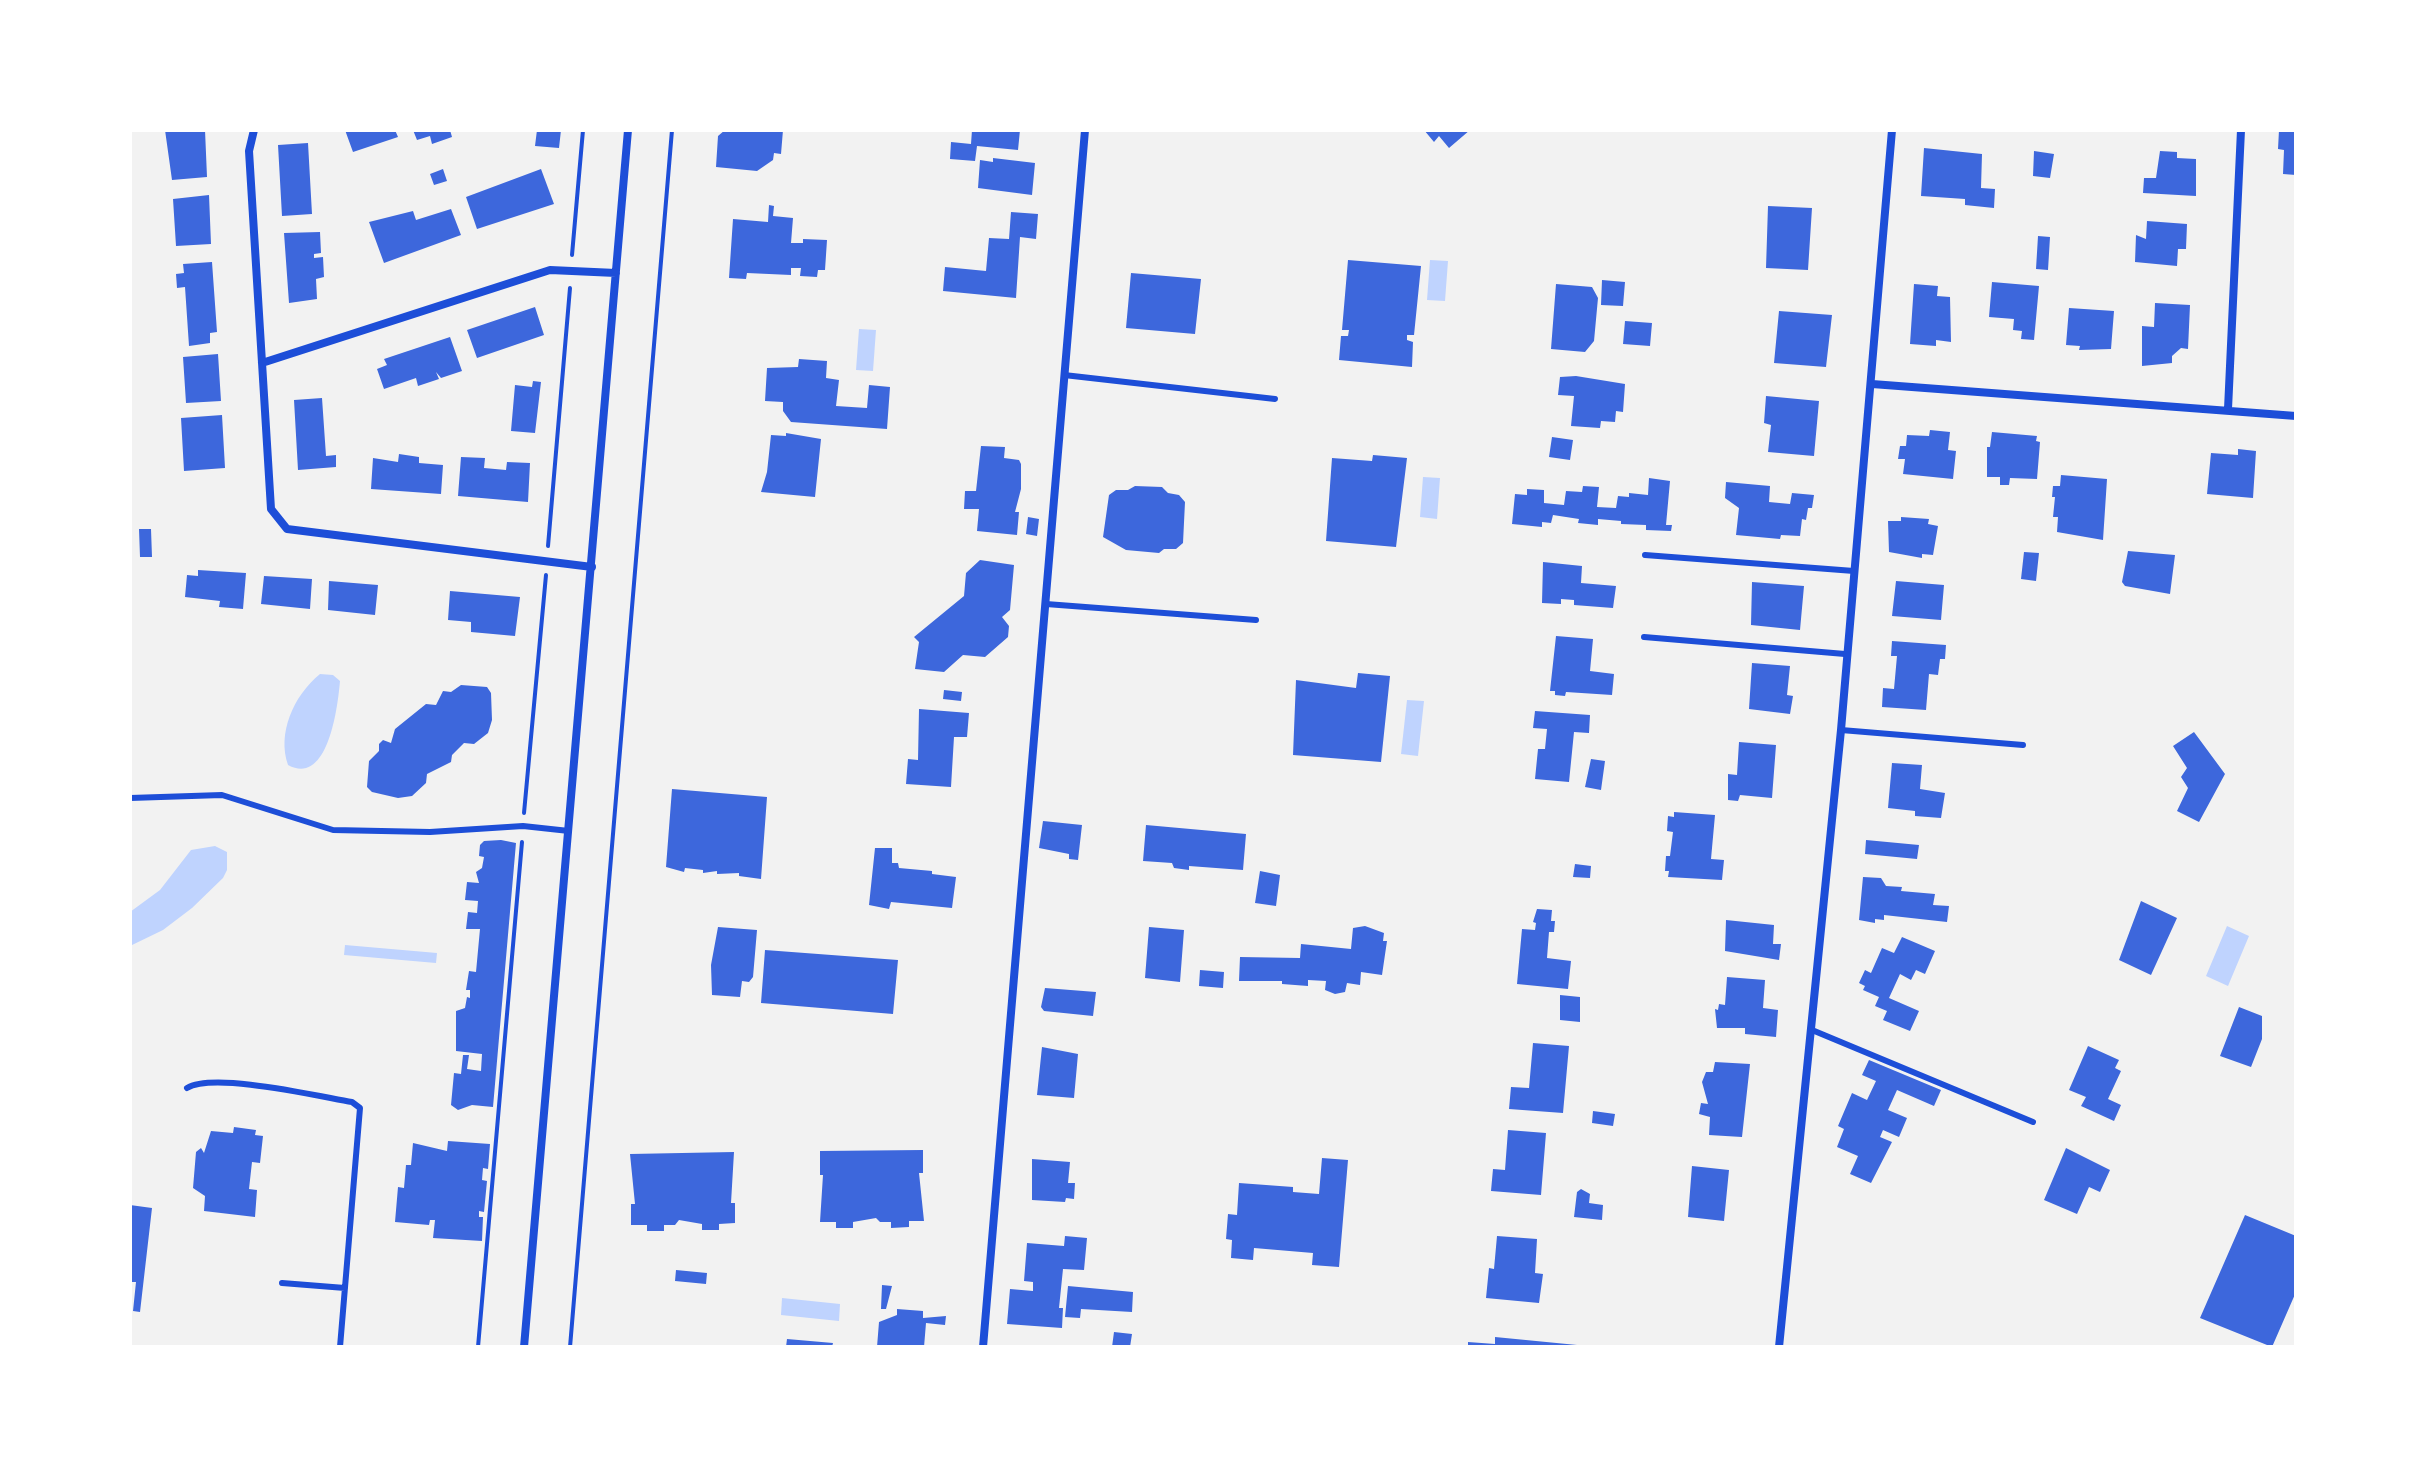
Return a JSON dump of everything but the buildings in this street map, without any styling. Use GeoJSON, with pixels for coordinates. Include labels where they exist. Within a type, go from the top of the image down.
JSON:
{"type":"FeatureCollection","features":[{"type":"Feature","properties":{"kind":"street"},"geometry":{"type":"LineString","coordinates":[[254,130],[249,151],[271,509],[287,529],[592,567]]}},
{"type":"Feature","properties":{"kind":"street"},"geometry":{"type":"LineString","coordinates":[[524,1347],[628,130]]}},
{"type":"Feature","properties":{"kind":"street"},"geometry":{"type":"LineString","coordinates":[[983,1347],[1085,130]]}},
{"type":"Feature","properties":{"kind":"street"},"geometry":{"type":"LineString","coordinates":[[1779,1347],[1841,730],[1845,654],[1872,384],[1892,130]]}},
{"type":"Feature","properties":{"kind":"street"},"geometry":{"type":"LineString","coordinates":[[2228,409],[2241,130]]}},
{"type":"Feature","properties":{"kind":"street"},"geometry":{"type":"LineString","coordinates":[[262,363],[550,270],[616,273]]}},
{"type":"Feature","properties":{"kind":"street"},"geometry":{"type":"LineString","coordinates":[[1872,384],[2296,416]]}},
{"type":"Feature","properties":{"kind":"lane"},"geometry":{"type":"LineString","coordinates":[[1064,375],[1275,399]]}},
{"type":"Feature","properties":{"kind":"lane"},"geometry":{"type":"LineString","coordinates":[[1645,555],[1854,571]]}},
{"type":"Feature","properties":{"kind":"lane"},"geometry":{"type":"LineString","coordinates":[[1046,604],[1256,620]]}},
{"type":"Feature","properties":{"kind":"lane"},"geometry":{"type":"LineString","coordinates":[[1644,637],[1845,654]]}},
{"type":"Feature","properties":{"kind":"lane"},"geometry":{"type":"LineString","coordinates":[[1841,730],[2023,745]]}},
{"type":"Feature","properties":{"kind":"lane"},"geometry":{"type":"LineString","coordinates":[[130,798],[222,795],[333,830],[430,832],[523,826],[569,831]]}},
{"type":"Feature","properties":{"kind":"lane"},"geometry":{"type":"LineString","coordinates":[[1812,1030],[2033,1122]]}},
{"type":"Feature","properties":{"kind":"lane"},"geometry":{"type":"LineString","coordinates":[[187,1088],[200,1081],[352,1102],[360,1108],[340,1347]]}},
{"type":"Feature","properties":{"kind":"lane"},"geometry":{"type":"LineString","coordinates":[[282,1283],[345,1288]]}},
{"type":"Feature","properties":{"kind":"path"},"geometry":{"type":"LineString","coordinates":[[478,1347],[583,130]]}},
{"type":"Feature","properties":{"kind":"path"},"geometry":{"type":"LineString","coordinates":[[570,1347],[672,130]]}},
{"type":"Feature","properties":{"kind":"water"},"geometry":{"type":"Polygon","coordinates":[[[1430,260],[1448,261],[1445,301],[1427,300],[1430,260]]]}},
{"type":"Feature","properties":{"kind":"water"},"geometry":{"type":"Polygon","coordinates":[[[859,329],[876,330],[873,371],[856,370],[859,329]]]}},
{"type":"Feature","properties":{"kind":"water"},"geometry":{"type":"Polygon","coordinates":[[[1423,477],[1440,478],[1437,519],[1420,517],[1423,477]]]}},
{"type":"Feature","properties":{"kind":"water"},"geometry":{"type":"Polygon","coordinates":[[[320,674],[333,675],[340,681],[337,707],[329,740],[322,754],[313,764],[302,769],[288,765],[286,728],[295,704],[320,674]]]}},
{"type":"Feature","properties":{"kind":"water"},"geometry":{"type":"Polygon","coordinates":[[[1407,700],[1424,701],[1418,756],[1401,754],[1407,700]]]}},
{"type":"Feature","properties":{"kind":"water"},"geometry":{"type":"Polygon","coordinates":[[[215,846],[227,852],[227,870],[223,878],[163,930],[130,946],[130,912],[160,890],[191,850],[215,846]]]}},
{"type":"Feature","properties":{"kind":"water"},"geometry":{"type":"Polygon","coordinates":[[[2227,926],[2249,936],[2228,986],[2206,976],[2227,926]]]}},
{"type":"Feature","properties":{"kind":"water"},"geometry":{"type":"Polygon","coordinates":[[[345,945],[437,953],[436,963],[344,955],[345,945]]]}},
{"type":"Feature","properties":{"kind":"water"},"geometry":{"type":"Polygon","coordinates":[[[782,1298],[840,1304],[839,1321],[781,1315],[782,1298]]]}}]}
